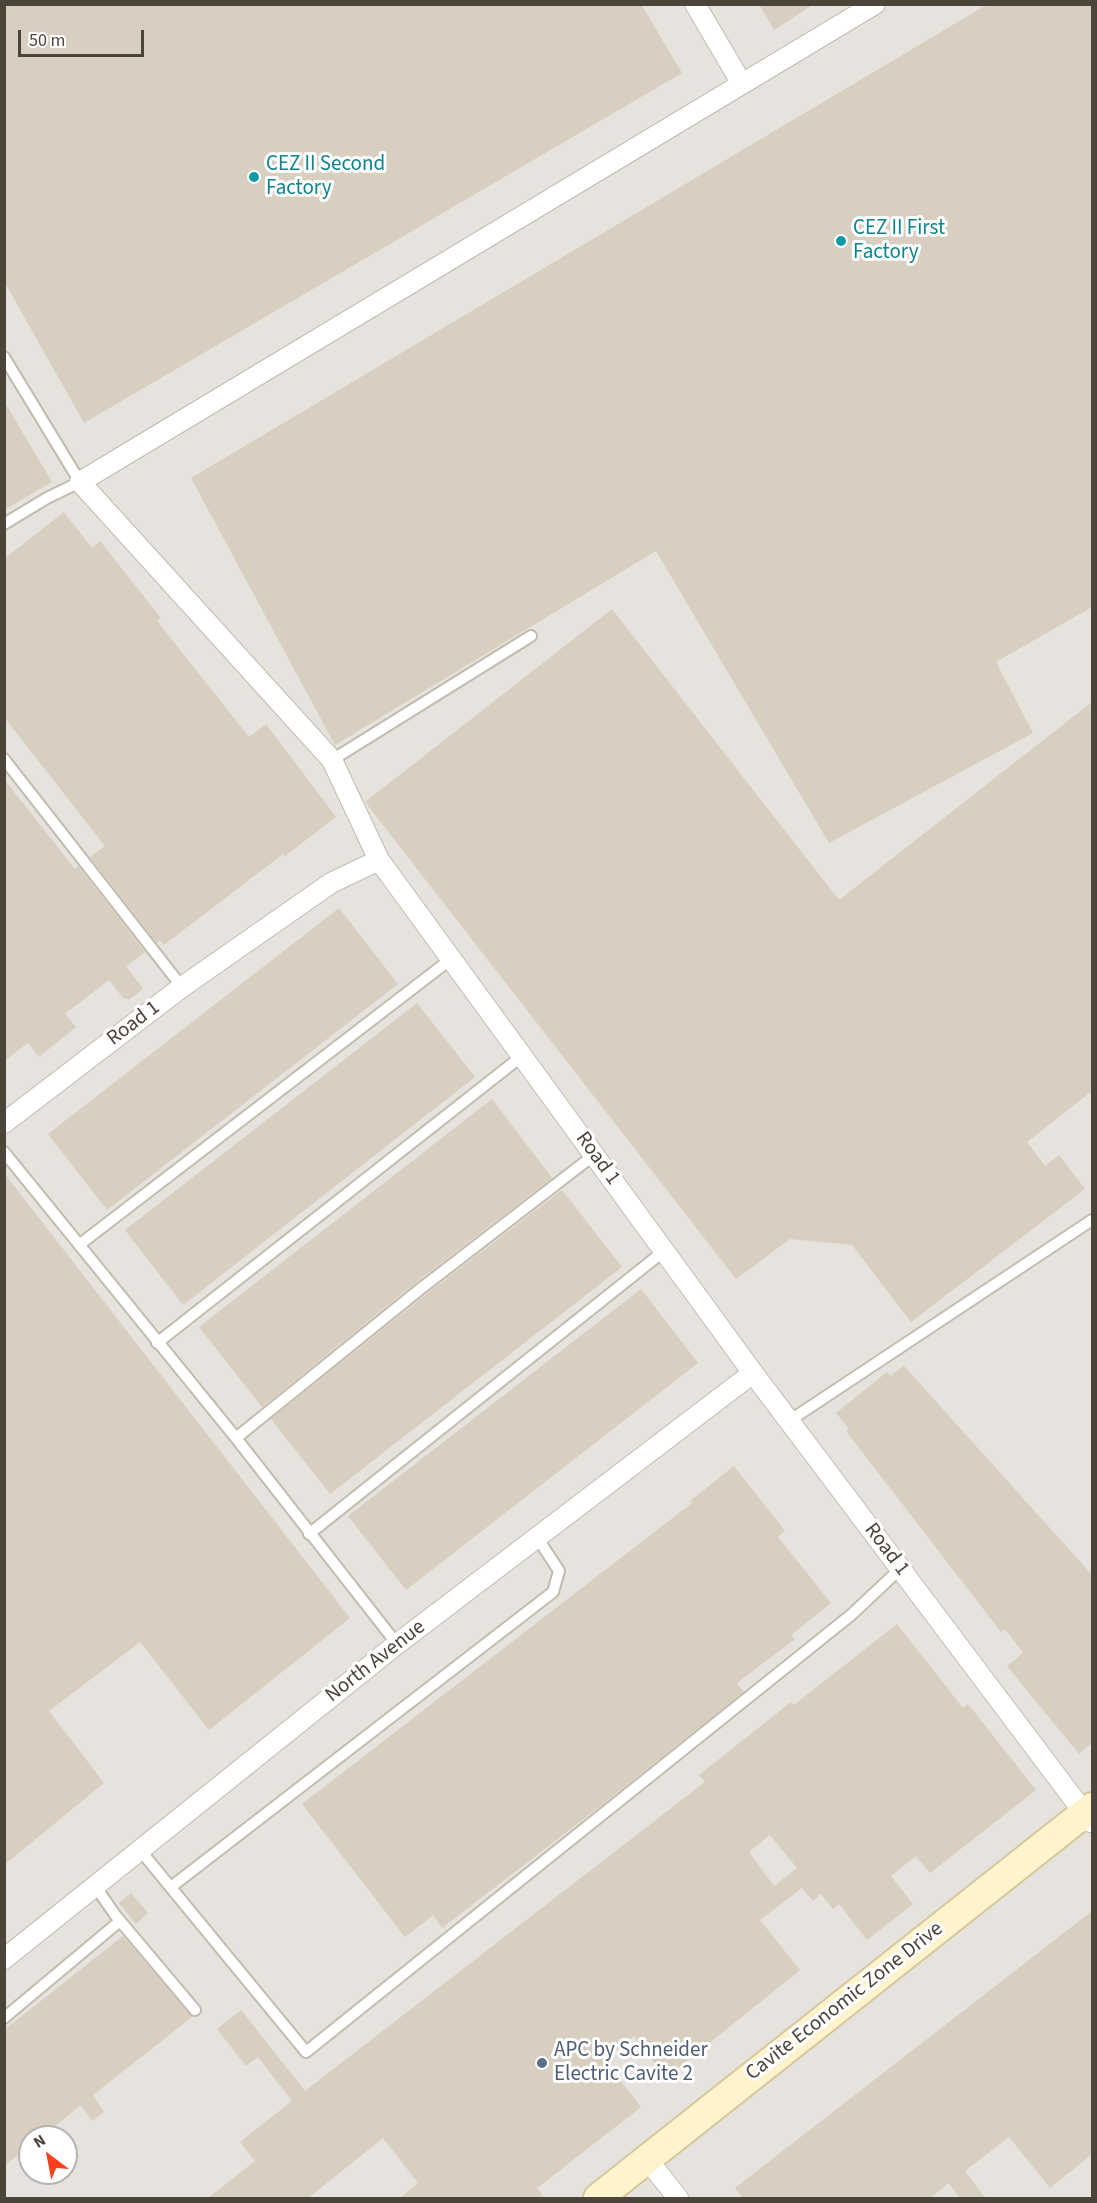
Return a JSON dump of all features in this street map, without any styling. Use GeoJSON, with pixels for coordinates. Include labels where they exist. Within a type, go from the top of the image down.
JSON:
{"type":"FeatureCollection","features":[{"type":"Feature","properties":{"kind":"street"},"geometry":{"type":"LineString","coordinates":[[695,4],[742,84]]}},
{"type":"Feature","properties":{"kind":"street"},"geometry":{"type":"LineString","coordinates":[[379,860],[332,760],[80,482],[875,4]]}},
{"type":"Feature","properties":{"kind":"street","name":"Road 1"},"geometry":{"type":"LineString","coordinates":[[4,1122],[182,987],[331,883],[379,860],[753,1374],[900,1569],[1090,1814]]}},
{"type":"Feature","properties":{"kind":"street","name":"North Avenue"},"geometry":{"type":"LineString","coordinates":[[4,1959],[397,1644],[753,1374]]}},
{"type":"Feature","properties":{"kind":"street","name":"Cavite Economic Zone Drive"},"geometry":{"type":"LineString","coordinates":[[598,2199],[1090,1814]]}},
{"type":"Feature","properties":{"kind":"street"},"geometry":{"type":"LineString","coordinates":[[647,2159],[678,2199]]}},
{"type":"Feature","properties":{"kind":"lane"},"geometry":{"type":"LineString","coordinates":[[4,357],[80,482],[47,498],[4,525]]}},
{"type":"Feature","properties":{"kind":"lane"},"geometry":{"type":"LineString","coordinates":[[332,760],[531,636]]}},
{"type":"Feature","properties":{"kind":"lane"},"geometry":{"type":"LineString","coordinates":[[4,759],[182,987]]}},
{"type":"Feature","properties":{"kind":"lane"},"geometry":{"type":"LineString","coordinates":[[79,1245],[451,959]]}},
{"type":"Feature","properties":{"kind":"lane"},"geometry":{"type":"LineString","coordinates":[[157,1343],[522,1056]]}},
{"type":"Feature","properties":{"kind":"lane"},"geometry":{"type":"LineString","coordinates":[[4,1152],[236,1438],[397,1644]]}},
{"type":"Feature","properties":{"kind":"lane"},"geometry":{"type":"LineString","coordinates":[[236,1438],[419,1290],[594,1155]]}},
{"type":"Feature","properties":{"kind":"lane"},"geometry":{"type":"LineString","coordinates":[[789,1421],[1092,1220]]}},
{"type":"Feature","properties":{"kind":"lane"},"geometry":{"type":"LineString","coordinates":[[309,1534],[664,1251]]}},
{"type":"Feature","properties":{"kind":"lane"},"geometry":{"type":"LineString","coordinates":[[171,1887],[553,1592],[559,1571],[537,1537]]}},
{"type":"Feature","properties":{"kind":"lane"},"geometry":{"type":"LineString","coordinates":[[140,1850],[306,2052],[850,1615],[900,1569]]}},
{"type":"Feature","properties":{"kind":"lane"},"geometry":{"type":"LineString","coordinates":[[95,1886],[120,1920],[195,2010]]}},
{"type":"Feature","properties":{"kind":"lane"},"geometry":{"type":"LineString","coordinates":[[4,2018],[120,1920]]}},
{"type":"Feature","properties":{"kind":"shaded area"},"geometry":{"type":"Polygon","coordinates":[[[5,5],[1092,5],[1092,2198],[5,2198],[5,5]]]}},
{"type":"Feature","properties":{"kind":"building","name":"CEZ II Second Factory"},"geometry":{"type":"Polygon","coordinates":[[[4,4],[641,4],[682,73],[84,423],[4,281],[4,4]]]}},
{"type":"Feature","properties":{"kind":"building"},"geometry":{"type":"Polygon","coordinates":[[[759,4],[814,4],[774,30],[759,4]]]}},
{"type":"Feature","properties":{"kind":"building","name":"CEZ II First Factory"},"geometry":{"type":"Polygon","coordinates":[[[988,4],[1092,4],[1092,607],[996,662],[1033,733],[829,843],[656,551],[335,745],[191,478],[988,4]]]}},
{"type":"Feature","properties":{"kind":"building"},"geometry":{"type":"Polygon","coordinates":[[[4,401],[52,482],[4,510],[4,401]]]}},
{"type":"Feature","properties":{"kind":"building"},"geometry":{"type":"Polygon","coordinates":[[[64,512],[92,548],[100,541],[161,618],[157,621],[249,737],[266,724],[336,817],[285,856],[283,854],[164,945],[160,940],[157,943],[90,857],[105,846],[4,717],[4,559],[64,512]]]}},
{"type":"Feature","properties":{"kind":"building"},"geometry":{"type":"Polygon","coordinates":[[[612,609],[839,900],[1092,702],[1092,1091],[1027,1142],[1045,1166],[1059,1155],[1085,1189],[911,1322],[852,1245],[790,1239],[736,1279],[365,802],[612,609]]]}},
{"type":"Feature","properties":{"kind":"building"},"geometry":{"type":"Polygon","coordinates":[[[4,779],[75,869],[78,866],[145,952],[126,966],[143,989],[129,1000],[123,998],[109,980],[65,1014],[76,1027],[39,1057],[28,1043],[4,1061],[4,779]]]}},
{"type":"Feature","properties":{"kind":"building"},"geometry":{"type":"Polygon","coordinates":[[[339,908],[398,984],[107,1210],[48,1134],[339,908]]]}},
{"type":"Feature","properties":{"kind":"building"},"geometry":{"type":"Polygon","coordinates":[[[417,1003],[475,1077],[183,1305],[125,1230],[417,1003]]]}},
{"type":"Feature","properties":{"kind":"building"},"geometry":{"type":"Polygon","coordinates":[[[492,1099],[552,1178],[414,1284],[262,1407],[199,1327],[492,1099]]]}},
{"type":"Feature","properties":{"kind":"building"},"geometry":{"type":"Polygon","coordinates":[[[4,1173],[350,1618],[209,1730],[140,1642],[49,1711],[104,1783],[4,1865],[4,1173]]]}},
{"type":"Feature","properties":{"kind":"building"},"geometry":{"type":"Polygon","coordinates":[[[562,1190],[622,1267],[330,1494],[271,1419],[424,1296],[562,1190]]]}},
{"type":"Feature","properties":{"kind":"building"},"geometry":{"type":"Polygon","coordinates":[[[641,1289],[698,1363],[406,1590],[348,1516],[641,1289]]]}},
{"type":"Feature","properties":{"kind":"building"},"geometry":{"type":"Polygon","coordinates":[[[904,1366],[1092,1575],[1092,1743],[1079,1754],[1007,1666],[1023,1653],[1005,1629],[1001,1632],[846,1431],[849,1429],[836,1413],[887,1372],[890,1376],[904,1366]]]}},
{"type":"Feature","properties":{"kind":"building"},"geometry":{"type":"Polygon","coordinates":[[[734,1466],[785,1531],[778,1537],[831,1603],[791,1635],[795,1639],[737,1683],[744,1692],[603,1804],[442,1928],[433,1915],[405,1937],[302,1804],[692,1503],[690,1501],[734,1466]]]}},
{"type":"Feature","properties":{"kind":"building"},"geometry":{"type":"Polygon","coordinates":[[[897,1624],[963,1708],[968,1704],[1036,1790],[930,1873],[916,1856],[891,1876],[913,1904],[867,1940],[839,1904],[833,1909],[821,1894],[813,1901],[802,1888],[760,1920],[800,1970],[666,2078],[634,2036],[604,2060],[641,2107],[537,2188],[545,2199],[399,2199],[418,2183],[383,2138],[307,2199],[207,2199],[255,2161],[240,2142],[292,2101],[258,2057],[246,2066],[217,2029],[241,2010],[305,2091],[705,1782],[699,1775],[791,1702],[794,1705],[897,1624]],[[770,1835],[749,1852],[774,1886],[797,1868],[770,1835]]]}},
{"type":"Feature","properties":{"kind":"building"},"geometry":{"type":"Polygon","coordinates":[[[131,1893],[148,1913],[136,1924],[119,1903],[131,1893]]]}},
{"type":"Feature","properties":{"kind":"building"},"geometry":{"type":"Polygon","coordinates":[[[1092,1911],[1092,2154],[1050,2188],[1009,2137],[965,2171],[986,2199],[960,2199],[949,2183],[929,2199],[743,2199],[735,2188],[1092,1911]]]}},
{"type":"Feature","properties":{"kind":"building"},"geometry":{"type":"Polygon","coordinates":[[[123,1936],[192,2017],[93,2095],[104,2112],[92,2121],[81,2105],[56,2125],[18,2125],[18,2155],[4,2166],[4,2030],[123,1936]]]}},
{"type":"Feature","properties":{"kind":"place","name":"CEZ II Second Factory"},"geometry":{"type":"Point","coordinates":[254,177]}},
{"type":"Feature","properties":{"kind":"place","name":"CEZ II First Factory"},"geometry":{"type":"Point","coordinates":[841,241]}},
{"type":"Feature","properties":{"kind":"place","name":"APC by Schneider Electric Cavite 2"},"geometry":{"type":"Point","coordinates":[542,2063]}}]}
